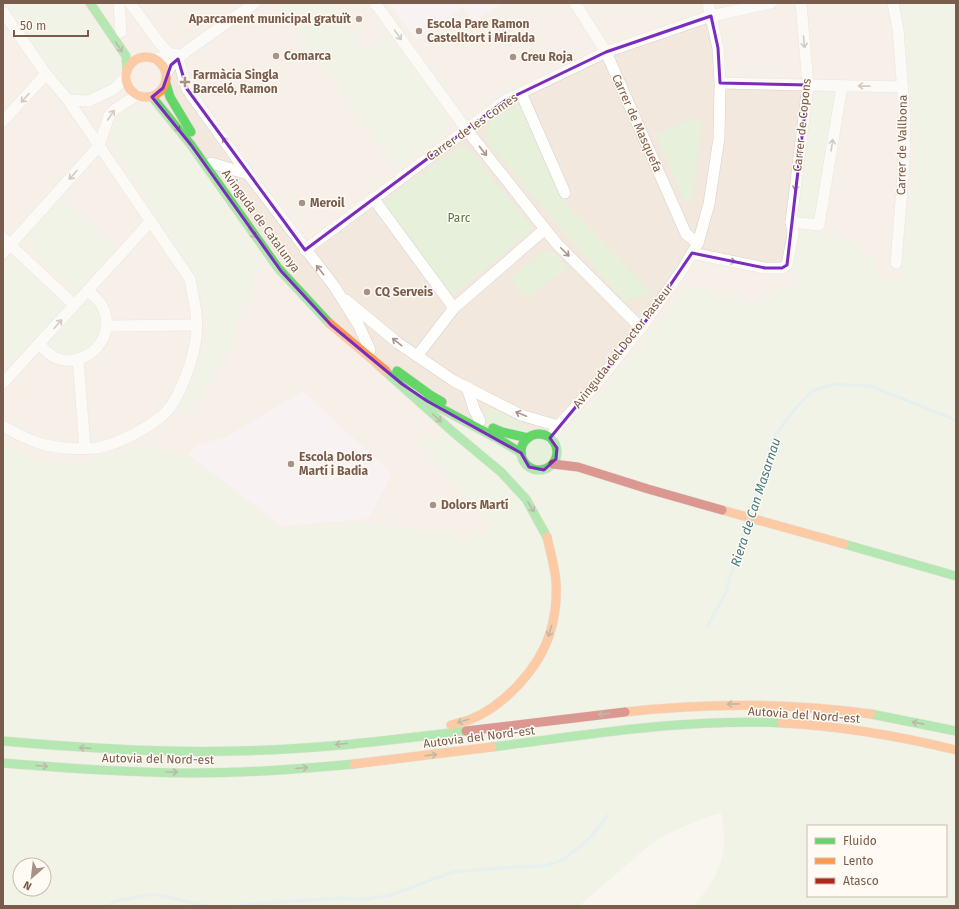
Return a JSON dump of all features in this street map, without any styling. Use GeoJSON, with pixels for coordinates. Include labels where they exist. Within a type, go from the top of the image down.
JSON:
{"type":"FeatureCollection","features":[{"type":"Feature","properties":{"kind":"main road"},"geometry":{"type":"LineString","coordinates":[[90,3],[126,56],[126,74],[129,88],[137,95],[152,97],[160,92],[166,79],[162,65],[134,47]]}},
{"type":"Feature","properties":{"kind":"main road"},"geometry":{"type":"LineString","coordinates":[[100,3],[123,34]]}},
{"type":"Feature","properties":{"kind":"main road"},"geometry":{"type":"LineString","coordinates":[[126,74],[135,60],[151,58]]}},
{"type":"Feature","properties":{"kind":"main road","name":"Avinguda de Catalunya"},"geometry":{"type":"LineString","coordinates":[[166,79],[170,97],[211,163],[292,274],[332,318],[385,362],[430,395],[502,432],[528,438]]}},
{"type":"Feature","properties":{"kind":"main road","name":"Avinguda de Catalunya"},"geometry":{"type":"LineString","coordinates":[[152,97],[191,145],[278,268],[331,325],[377,364],[427,401],[458,419],[500,439],[521,453]]}},
{"type":"Feature","properties":{"kind":"main road"},"geometry":{"type":"LineString","coordinates":[[377,364],[453,432],[501,472],[526,499],[547,534],[556,581],[555,611],[550,634],[536,663],[506,698],[489,710],[469,720],[446,727],[380,740]]}},
{"type":"Feature","properties":{"kind":"main road"},"geometry":{"type":"LineString","coordinates":[[537,434],[550,438],[556,448],[557,453],[553,464],[544,470],[534,469],[525,463],[521,453],[523,445],[528,438],[537,434]]}},
{"type":"Feature","properties":{"kind":"main road"},"geometry":{"type":"LineString","coordinates":[[557,453],[578,467]]}},
{"type":"Feature","properties":{"kind":"main road"},"geometry":{"type":"LineString","coordinates":[[553,464],[578,467],[669,495],[956,576]]}},
{"type":"Feature","properties":{"kind":"main road","name":"Autovia del Nord-est"},"geometry":{"type":"LineString","coordinates":[[3,741],[170,752],[263,750],[313,747],[466,732],[618,712],[724,704],[820,708],[886,717],[956,731]]}},
{"type":"Feature","properties":{"kind":"main road","name":"Autovia del Nord-est"},"geometry":{"type":"LineString","coordinates":[[3,763],[75,769],[144,772],[245,772],[410,758],[647,727],[742,722],[856,730],[928,743],[956,750]]}},
{"type":"Feature","properties":{"kind":"street"},"geometry":{"type":"LineString","coordinates":[[119,3],[123,34]]}},
{"type":"Feature","properties":{"kind":"street"},"geometry":{"type":"LineString","coordinates":[[130,3],[161,45],[175,57],[187,89],[248,174],[337,292],[358,324],[370,350]]}},
{"type":"Feature","properties":{"kind":"street"},"geometry":{"type":"LineString","coordinates":[[151,58],[175,57],[188,50],[255,3]]}},
{"type":"Feature","properties":{"kind":"street"},"geometry":{"type":"LineString","coordinates":[[376,3],[466,129],[557,244],[641,328]]}},
{"type":"Feature","properties":{"kind":"street","name":"Carrer de Masquefa"},"geometry":{"type":"LineString","coordinates":[[575,3],[606,52],[686,234],[698,243]]}},
{"type":"Feature","properties":{"kind":"street","name":"Avinguda del Doctor Pasteur"},"geometry":{"type":"LineString","coordinates":[[550,438],[558,426],[592,389],[641,328],[666,294],[698,243],[709,204],[719,138],[720,84],[718,48],[708,3]]}},
{"type":"Feature","properties":{"kind":"street","name":"Carrer de les Comes"},"geometry":{"type":"LineString","coordinates":[[305,250],[506,100],[606,52],[711,16],[771,3]]}},
{"type":"Feature","properties":{"kind":"street","name":"Carrer de Copons"},"geometry":{"type":"LineString","coordinates":[[692,253],[765,268],[776,269],[787,265],[793,234],[791,222],[808,85],[801,3]]}},
{"type":"Feature","properties":{"kind":"street","name":"Carrer de Vallbona"},"geometry":{"type":"LineString","coordinates":[[894,3],[898,29],[905,118],[904,164],[896,263]]}},
{"type":"Feature","properties":{"kind":"street"},"geometry":{"type":"LineString","coordinates":[[3,12],[46,74],[68,100],[190,279],[196,325],[196,337],[188,368],[179,392],[166,411],[146,428],[123,439],[97,448],[63,448],[37,443],[3,426]]}},
{"type":"Feature","properties":{"kind":"street"},"geometry":{"type":"LineString","coordinates":[[166,79],[175,57]]}},
{"type":"Feature","properties":{"kind":"street"},"geometry":{"type":"LineString","coordinates":[[3,121],[46,74]]}},
{"type":"Feature","properties":{"kind":"street"},"geometry":{"type":"LineString","coordinates":[[68,100],[88,101],[114,89],[126,74]]}},
{"type":"Feature","properties":{"kind":"street"},"geometry":{"type":"LineString","coordinates":[[720,84],[903,87]]}},
{"type":"Feature","properties":{"kind":"street"},"geometry":{"type":"LineString","coordinates":[[791,222],[819,225],[842,86]]}},
{"type":"Feature","properties":{"kind":"street"},"geometry":{"type":"LineString","coordinates":[[521,93],[565,193]]}},
{"type":"Feature","properties":{"kind":"street"},"geometry":{"type":"LineString","coordinates":[[75,304],[5,245],[99,146],[109,116],[118,107],[137,95]]}},
{"type":"Feature","properties":{"kind":"street"},"geometry":{"type":"LineString","coordinates":[[211,163],[248,174]]}},
{"type":"Feature","properties":{"kind":"street"},"geometry":{"type":"LineString","coordinates":[[373,198],[454,308]]}},
{"type":"Feature","properties":{"kind":"street"},"geometry":{"type":"LineString","coordinates":[[3,383],[151,221]]}},
{"type":"Feature","properties":{"kind":"street"},"geometry":{"type":"LineString","coordinates":[[417,356],[454,308],[545,229]]}},
{"type":"Feature","properties":{"kind":"street"},"geometry":{"type":"LineString","coordinates":[[39,344],[48,353],[56,358],[67,360],[78,360],[97,348],[103,339],[106,318],[103,307],[97,298],[88,291]]}},
{"type":"Feature","properties":{"kind":"street"},"geometry":{"type":"LineString","coordinates":[[337,292],[398,343],[454,381],[521,415],[558,426]]}},
{"type":"Feature","properties":{"kind":"street"},"geometry":{"type":"LineString","coordinates":[[106,326],[196,325]]}},
{"type":"Feature","properties":{"kind":"street"},"geometry":{"type":"LineString","coordinates":[[78,360],[85,448]]}},
{"type":"Feature","properties":{"kind":"street"},"geometry":{"type":"LineString","coordinates":[[467,387],[474,409],[480,421]]}},
{"type":"Feature","properties":{"kind":"highlighted area"},"geometry":{"type":"Polygon","coordinates":[[[711,16],[718,48],[720,83],[808,85],[787,265],[782,268],[765,268],[692,253],[641,328],[550,438],[557,448],[556,459],[544,470],[529,467],[521,453],[427,401],[402,384],[331,325],[281,271],[191,145],[152,97],[163,88],[171,65],[178,59],[187,89],[305,250],[506,100],[606,52],[711,16]]]}},
{"type":"Feature","properties":{"kind":"shaded area"},"geometry":{"type":"Polygon","coordinates":[[[3,3],[956,3],[899,280],[880,279],[874,259],[795,254],[793,288],[774,289],[757,305],[688,286],[617,375],[561,436],[539,428],[532,429],[493,409],[443,432],[418,441],[454,483],[493,524],[464,543],[448,532],[368,523],[282,529],[186,455],[138,446],[75,465],[37,459],[3,445],[3,3]]]}},
{"type":"Feature","properties":{"kind":"shaded area","name":"Escola Pare Ramon Castelltort i Miralda"},"geometry":{"type":"Polygon","coordinates":[[[388,3],[504,3],[473,21],[462,7],[416,40],[388,3]]]}},
{"type":"Feature","properties":{"kind":"shaded area","name":"Escola Dolors Martí i Badia"},"geometry":{"type":"Polygon","coordinates":[[[303,391],[392,474],[368,519],[282,526],[188,454],[197,445],[226,437],[303,391]]]}},
{"type":"Feature","properties":{"kind":"green space"},"geometry":{"type":"Polygon","coordinates":[[[3,3],[79,3],[99,28],[119,61],[119,75],[112,86],[86,97],[71,95],[3,3]]]}},
{"type":"Feature","properties":{"kind":"green space"},"geometry":{"type":"Polygon","coordinates":[[[277,3],[330,3],[365,52],[388,35],[447,116],[445,133],[397,169],[277,3]]]}},
{"type":"Feature","properties":{"kind":"green space"},"geometry":{"type":"Polygon","coordinates":[[[898,3],[956,3],[956,906],[694,906],[710,884],[720,863],[724,841],[721,813],[697,821],[665,835],[651,844],[579,906],[3,906],[3,445],[37,459],[75,465],[138,446],[186,455],[282,529],[368,523],[448,532],[464,543],[493,524],[454,483],[418,441],[443,432],[493,409],[532,429],[539,428],[561,436],[617,375],[688,286],[757,305],[774,289],[793,288],[795,254],[800,230],[843,237],[874,259],[880,279],[899,280],[914,184],[915,161],[911,93],[898,3]]]}},
{"type":"Feature","properties":{"kind":"green space"},"geometry":{"type":"Polygon","coordinates":[[[814,90],[835,92],[815,220],[796,218],[814,90]]]}},
{"type":"Feature","properties":{"kind":"green space"},"geometry":{"type":"Polygon","coordinates":[[[521,103],[567,204],[651,292],[647,296],[623,301],[485,139],[491,120],[521,103]]]}},
{"type":"Feature","properties":{"kind":"green space"},"geometry":{"type":"Polygon","coordinates":[[[140,104],[151,108],[187,151],[253,242],[263,260],[238,315],[233,344],[189,412],[178,407],[202,359],[208,318],[191,265],[171,237],[115,150],[112,137],[114,125],[124,112],[140,104]]]}},
{"type":"Feature","properties":{"kind":"green space"},"geometry":{"type":"Polygon","coordinates":[[[693,120],[702,121],[693,199],[683,200],[656,134],[681,123],[693,120]]]}},
{"type":"Feature","properties":{"kind":"green space","name":"Parc"},"geometry":{"type":"Polygon","coordinates":[[[459,147],[471,151],[533,229],[453,296],[382,202],[459,147]]]}},
{"type":"Feature","properties":{"kind":"green space"},"geometry":{"type":"Polygon","coordinates":[[[61,197],[116,248],[74,291],[22,241],[61,197]]]}},
{"type":"Feature","properties":{"kind":"green space"},"geometry":{"type":"Polygon","coordinates":[[[544,251],[554,252],[569,268],[525,298],[510,277],[544,251]]]}},
{"type":"Feature","properties":{"kind":"green space"},"geometry":{"type":"Polygon","coordinates":[[[9,256],[65,308],[11,361],[3,354],[3,263],[9,256]]]}},
{"type":"Feature","properties":{"kind":"green space"},"geometry":{"type":"Polygon","coordinates":[[[92,294],[103,307],[103,339],[78,359],[43,348],[92,294]]]}},
{"type":"Feature","properties":{"kind":"waterway","name":"Riera de Can Masarnau"},"geometry":{"type":"LineString","coordinates":[[750,512],[774,437],[794,410],[812,391],[834,384],[870,386],[956,420]]}},
{"type":"Feature","properties":{"kind":"waterway","name":"Riera de Can Masarnau"},"geometry":{"type":"LineString","coordinates":[[707,627],[725,594],[747,521]]}},
{"type":"Feature","properties":{"kind":"waterway"},"geometry":{"type":"LineString","coordinates":[[237,906],[341,898],[365,899],[388,896],[453,872],[544,866],[564,859],[583,844],[591,837],[608,815]]}},
{"type":"Feature","properties":{"kind":"waterway"},"geometry":{"type":"LineString","coordinates":[[108,906],[116,901],[153,894],[206,906]]}},
{"type":"Feature","properties":{"kind":"traffic: fast"},"geometry":{"type":"LineString","coordinates":[[90,3],[126,56],[127,70]]}},
{"type":"Feature","properties":{"kind":"traffic: fast"},"geometry":{"type":"LineString","coordinates":[[166,84],[170,97],[191,132]]}},
{"type":"Feature","properties":{"kind":"traffic: fast"},"geometry":{"type":"LineString","coordinates":[[152,97],[191,145],[278,268],[329,323]]}},
{"type":"Feature","properties":{"kind":"traffic: fast"},"geometry":{"type":"LineString","coordinates":[[377,364],[453,432],[501,472],[526,499],[547,537]]}},
{"type":"Feature","properties":{"kind":"traffic: fast"},"geometry":{"type":"LineString","coordinates":[[397,371],[442,402]]}},
{"type":"Feature","properties":{"kind":"traffic: fast"},"geometry":{"type":"LineString","coordinates":[[427,401],[521,453]]}},
{"type":"Feature","properties":{"kind":"traffic: fast"},"geometry":{"type":"LineString","coordinates":[[493,428],[502,432],[528,438]]}},
{"type":"Feature","properties":{"kind":"traffic: fast"},"geometry":{"type":"LineString","coordinates":[[539,434],[552,439],[557,452],[552,465],[539,470],[526,465],[521,452],[526,439],[539,434]]}},
{"type":"Feature","properties":{"kind":"traffic: fast"},"geometry":{"type":"LineString","coordinates":[[844,544],[956,576]]}},
{"type":"Feature","properties":{"kind":"traffic: fast"},"geometry":{"type":"LineString","coordinates":[[871,714],[956,731]]}},
{"type":"Feature","properties":{"kind":"traffic: fast"},"geometry":{"type":"LineString","coordinates":[[492,747],[673,725],[746,722],[782,723]]}},
{"type":"Feature","properties":{"kind":"traffic: fast"},"geometry":{"type":"LineString","coordinates":[[3,741],[120,749],[236,751],[323,747],[466,731]]}},
{"type":"Feature","properties":{"kind":"traffic: fast"},"geometry":{"type":"LineString","coordinates":[[3,763],[170,773],[234,772],[314,768],[354,764]]}},
{"type":"Feature","properties":{"kind":"traffic: slow"},"geometry":{"type":"LineString","coordinates":[[150,57],[157,60],[163,66],[166,77],[165,85],[157,94],[150,97],[142,97],[135,94],[127,85],[126,73],[129,66],[138,58],[150,57]]}},
{"type":"Feature","properties":{"kind":"traffic: slow"},"geometry":{"type":"LineString","coordinates":[[329,323],[386,371]]}},
{"type":"Feature","properties":{"kind":"traffic: slow"},"geometry":{"type":"LineString","coordinates":[[722,510],[844,544]]}},
{"type":"Feature","properties":{"kind":"traffic: slow"},"geometry":{"type":"LineString","coordinates":[[451,725],[469,720],[482,714],[507,696],[529,673],[545,647],[553,621],[556,595],[555,571],[547,537]]}},
{"type":"Feature","properties":{"kind":"traffic: slow"},"geometry":{"type":"LineString","coordinates":[[625,712],[687,707],[748,705],[810,707],[871,714]]}},
{"type":"Feature","properties":{"kind":"traffic: slow"},"geometry":{"type":"LineString","coordinates":[[782,723],[804,724],[870,732],[956,750]]}},
{"type":"Feature","properties":{"kind":"traffic: slow"},"geometry":{"type":"LineString","coordinates":[[354,764],[492,747]]}},
{"type":"Feature","properties":{"kind":"traffic: jam"},"geometry":{"type":"LineString","coordinates":[[553,464],[578,467],[722,510]]}},
{"type":"Feature","properties":{"kind":"traffic: jam"},"geometry":{"type":"LineString","coordinates":[[466,731],[625,712]]}},
{"type":"Feature","properties":{"kind":"place","name":"Aparcament municipal gratuït"},"geometry":{"type":"Point","coordinates":[359,19]}},
{"type":"Feature","properties":{"kind":"place","name":"Escola Pare Ramon Castelltort i Miralda"},"geometry":{"type":"Point","coordinates":[419,31]}},
{"type":"Feature","properties":{"kind":"place","name":"Comarca"},"geometry":{"type":"Point","coordinates":[276,56]}},
{"type":"Feature","properties":{"kind":"place","name":"Creu Roja"},"geometry":{"type":"Point","coordinates":[513,57]}},
{"type":"Feature","properties":{"kind":"place","name":"Farmàcia Singla Barceló, Ramon"},"geometry":{"type":"Point","coordinates":[185,82]}},
{"type":"Feature","properties":{"kind":"place","name":"Meroil"},"geometry":{"type":"Point","coordinates":[302,203]}},
{"type":"Feature","properties":{"kind":"place","name":"CQ Serveis"},"geometry":{"type":"Point","coordinates":[367,292]}},
{"type":"Feature","properties":{"kind":"place","name":"Escola Dolors Martí i Badia"},"geometry":{"type":"Point","coordinates":[291,464]}},
{"type":"Feature","properties":{"kind":"place","name":"Dolors Martí"},"geometry":{"type":"Point","coordinates":[433,505]}}]}
